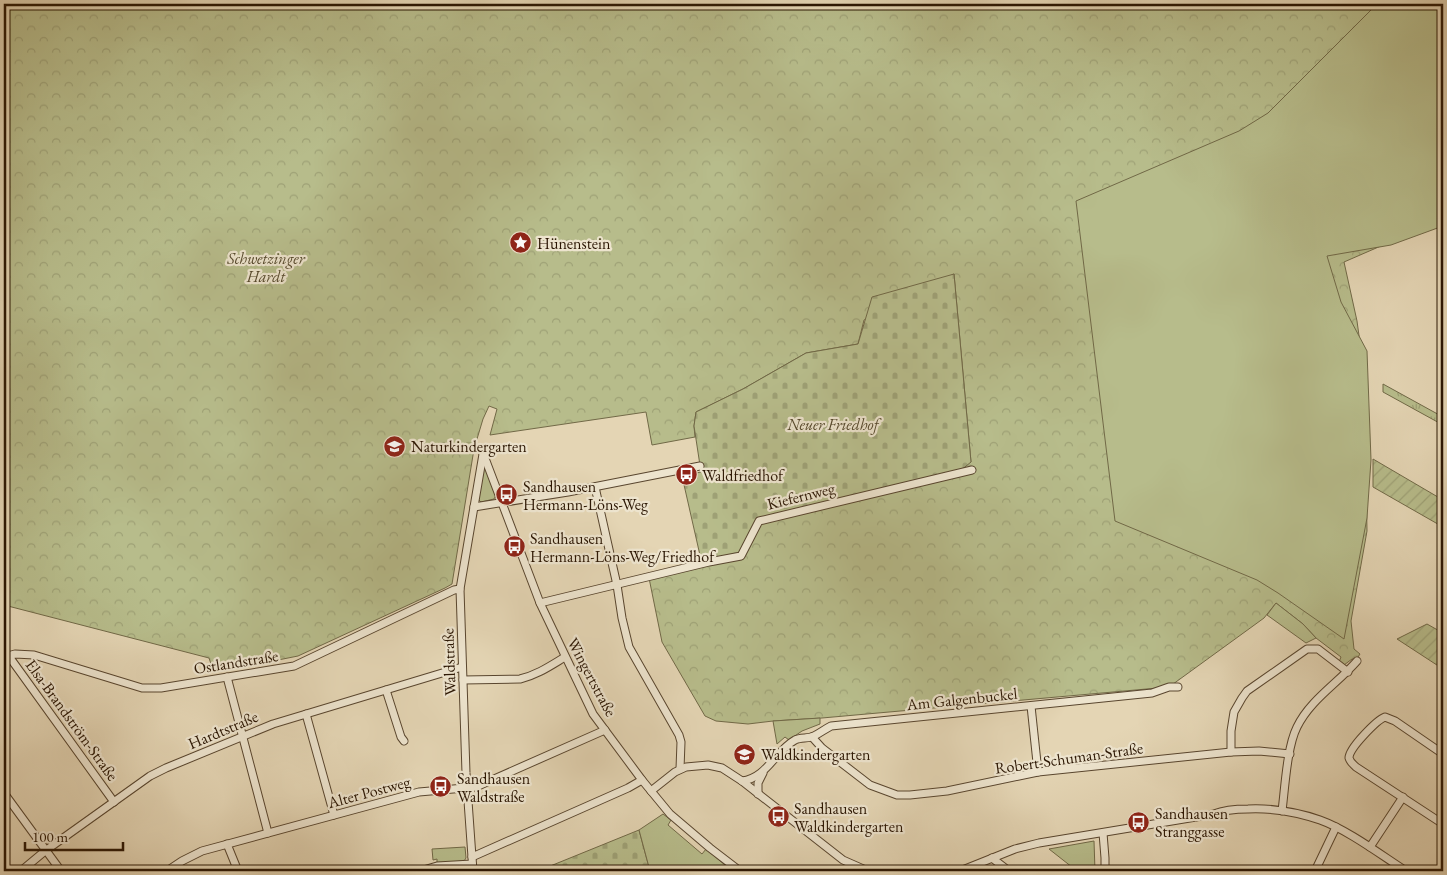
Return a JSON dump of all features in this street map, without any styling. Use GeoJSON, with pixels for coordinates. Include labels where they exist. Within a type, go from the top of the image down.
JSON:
{"type":"FeatureCollection","features":[{"type":"Feature","properties":{"kind":"street","name":"Wingertstraße"},"geometry":{"type":"LineString","coordinates":[[483,453],[540,603],[593,714],[670,814],[740,871]]}},
{"type":"Feature","properties":{"kind":"street","name":"Waldstraße"},"geometry":{"type":"LineString","coordinates":[[472,864],[460,589],[483,453]]}},
{"type":"Feature","properties":{"kind":"street"},"geometry":{"type":"LineString","coordinates":[[474,506],[595,487],[700,466]]}},
{"type":"Feature","properties":{"kind":"street","name":"Kiefernweg"},"geometry":{"type":"LineString","coordinates":[[540,603],[741,556],[759,521],[972,470]]}},
{"type":"Feature","properties":{"kind":"street"},"geometry":{"type":"LineString","coordinates":[[595,487],[629,647],[679,734],[681,742],[680,769]]}},
{"type":"Feature","properties":{"kind":"street","name":"Ostlandstraße"},"geometry":{"type":"LineString","coordinates":[[6,656],[34,655],[142,688],[161,688],[285,668],[302,663],[454,590],[460,589]]}},
{"type":"Feature","properties":{"kind":"street"},"geometry":{"type":"LineString","coordinates":[[1231,752],[1230,731],[1234,712],[1247,691],[1307,649],[1318,649],[1348,672]]}},
{"type":"Feature","properties":{"kind":"street","name":"Elsa-Brandström-Straße"},"geometry":{"type":"LineString","coordinates":[[6,656],[114,802]]}},
{"type":"Feature","properties":{"kind":"street"},"geometry":{"type":"LineString","coordinates":[[463,680],[520,679],[538,673],[565,657]]}},
{"type":"Feature","properties":{"kind":"street"},"geometry":{"type":"LineString","coordinates":[[1282,810],[1292,740],[1297,726],[1308,710],[1357,661]]}},
{"type":"Feature","properties":{"kind":"street","name":"Hardtstraße"},"geometry":{"type":"LineString","coordinates":[[21,871],[45,851],[150,776],[273,724],[462,667]]}},
{"type":"Feature","properties":{"kind":"street"},"geometry":{"type":"LineString","coordinates":[[227,677],[268,833]]}},
{"type":"Feature","properties":{"kind":"street","name":"Am Galgenbuckel"},"geometry":{"type":"LineString","coordinates":[[742,781],[753,778],[764,770],[795,740],[812,737],[831,726],[1152,693],[1170,687],[1178,687]]}},
{"type":"Feature","properties":{"kind":"street"},"geometry":{"type":"LineString","coordinates":[[386,690],[400,737],[404,741]]}},
{"type":"Feature","properties":{"kind":"street"},"geometry":{"type":"LineString","coordinates":[[1031,706],[1038,772]]}},
{"type":"Feature","properties":{"kind":"street"},"geometry":{"type":"LineString","coordinates":[[306,714],[334,815]]}},
{"type":"Feature","properties":{"kind":"street"},"geometry":{"type":"LineString","coordinates":[[1443,754],[1389,718],[1382,718],[1352,750],[1349,758],[1350,762],[1443,824]]}},
{"type":"Feature","properties":{"kind":"street","name":"Alter Postweg"},"geometry":{"type":"LineString","coordinates":[[167,871],[182,860],[202,851],[227,844],[419,792],[476,787],[605,730]]}},
{"type":"Feature","properties":{"kind":"street","name":"Robert-Schuman-Straße"},"geometry":{"type":"LineString","coordinates":[[812,737],[822,748],[870,785],[897,794],[910,795],[928,794],[1038,772],[1231,752],[1258,751],[1290,754]]}},
{"type":"Feature","properties":{"kind":"street"},"geometry":{"type":"LineString","coordinates":[[652,791],[680,769],[701,766],[716,767],[728,771],[843,860],[868,871]]}},
{"type":"Feature","properties":{"kind":"street","name":"Am Galgenbuckel"},"geometry":{"type":"LineString","coordinates":[[758,794],[758,783],[764,770]]}},
{"type":"Feature","properties":{"kind":"street"},"geometry":{"type":"LineString","coordinates":[[420,871],[437,866],[472,864],[642,780]]}},
{"type":"Feature","properties":{"kind":"street"},"geometry":{"type":"LineString","coordinates":[[4,793],[61,871]]}},
{"type":"Feature","properties":{"kind":"street"},"geometry":{"type":"LineString","coordinates":[[1370,847],[1402,797]]}},
{"type":"Feature","properties":{"kind":"street"},"geometry":{"type":"LineString","coordinates":[[960,871],[1015,849],[1039,843],[1214,814],[1220,811],[1258,809],[1282,810],[1321,820],[1370,847],[1406,871]]}},
{"type":"Feature","properties":{"kind":"street"},"geometry":{"type":"LineString","coordinates":[[1315,871],[1336,827]]}},
{"type":"Feature","properties":{"kind":"street"},"geometry":{"type":"LineString","coordinates":[[1103,833],[1106,858],[1105,871]]}},
{"type":"Feature","properties":{"kind":"street"},"geometry":{"type":"LineString","coordinates":[[227,844],[238,871]]}},
{"type":"Feature","properties":{"kind":"street"},"geometry":{"type":"LineString","coordinates":[[992,858],[1009,871]]}},
{"type":"Feature","properties":{"kind":"green space","name":"Schwetzinger Hardt"},"geometry":{"type":"Polygon","coordinates":[[[4,4],[1443,4],[1443,219],[1344,262],[1357,321],[1364,372],[1367,531],[1351,621],[1354,649],[1360,654],[1356,660],[1352,659],[1344,665],[1339,662],[1341,657],[1276,603],[1264,618],[1169,687],[748,724],[716,721],[705,716],[662,642],[649,578],[729,558],[758,520],[971,462],[954,274],[864,320],[858,344],[806,353],[743,389],[696,412],[695,437],[652,445],[646,412],[490,435],[497,409],[489,406],[474,449],[452,584],[298,656],[253,665],[213,670],[209,658],[4,605],[4,4]]]}},
{"type":"Feature","properties":{"kind":"green space"},"geometry":{"type":"Polygon","coordinates":[[[1377,4],[1443,4],[1443,226],[1391,245],[1327,256],[1341,302],[1367,351],[1371,460],[1367,518],[1344,639],[1257,580],[1115,521],[1076,201],[1239,131],[1268,113],[1377,4]]]}},
{"type":"Feature","properties":{"kind":"green space","name":"Neuer Friedhof"},"geometry":{"type":"Polygon","coordinates":[[[954,274],[971,462],[960,471],[758,520],[741,555],[702,564],[682,476],[701,472],[694,426],[696,412],[743,389],[806,353],[858,344],[872,297],[954,274]]]}},
{"type":"Feature","properties":{"kind":"green space"},"geometry":{"type":"Polygon","coordinates":[[[1383,384],[1443,417],[1443,425],[1383,392],[1383,384]]]}},
{"type":"Feature","properties":{"kind":"green space"},"geometry":{"type":"Polygon","coordinates":[[[1373,459],[1443,500],[1443,527],[1373,487],[1373,459]]]}},
{"type":"Feature","properties":{"kind":"green space"},"geometry":{"type":"Polygon","coordinates":[[[484,463],[496,495],[494,499],[481,502],[478,499],[484,463]]]}},
{"type":"Feature","properties":{"kind":"green space"},"geometry":{"type":"Polygon","coordinates":[[[1276,603],[1303,624],[1316,638],[1306,643],[1267,615],[1276,603]]]}},
{"type":"Feature","properties":{"kind":"green space"},"geometry":{"type":"Polygon","coordinates":[[[1427,624],[1443,633],[1443,669],[1397,639],[1427,624]]]}},
{"type":"Feature","properties":{"kind":"green space"},"geometry":{"type":"Polygon","coordinates":[[[820,718],[820,724],[802,731],[789,740],[785,737],[777,744],[773,721],[820,718]]]}},
{"type":"Feature","properties":{"kind":"green space"},"geometry":{"type":"Polygon","coordinates":[[[663,814],[671,820],[668,825],[702,854],[706,849],[732,871],[650,871],[639,830],[663,814]]]}},
{"type":"Feature","properties":{"kind":"green space"},"geometry":{"type":"Polygon","coordinates":[[[639,830],[650,871],[538,871],[639,830]]]}},
{"type":"Feature","properties":{"kind":"green space"},"geometry":{"type":"Polygon","coordinates":[[[1094,841],[1095,871],[1077,871],[1049,849],[1094,841]]]}},
{"type":"Feature","properties":{"kind":"green space"},"geometry":{"type":"Polygon","coordinates":[[[465,847],[466,858],[464,861],[437,863],[437,859],[433,860],[432,849],[465,847]]]}},
{"type":"Feature","properties":{"kind":"place","name":"Hünenstein"},"geometry":{"type":"Point","coordinates":[521,243]}},
{"type":"Feature","properties":{"kind":"place","name":"Naturkindergarten"},"geometry":{"type":"Point","coordinates":[395,446]}},
{"type":"Feature","properties":{"kind":"place","name":"Waldfriedhof"},"geometry":{"type":"Point","coordinates":[686,475]}},
{"type":"Feature","properties":{"kind":"place","name":"Sandhausen Hermann-Löns-Weg"},"geometry":{"type":"Point","coordinates":[507,495]}},
{"type":"Feature","properties":{"kind":"place","name":"Sandhausen Hermann-Löns-Weg/Friedhof"},"geometry":{"type":"Point","coordinates":[514,547]}},
{"type":"Feature","properties":{"kind":"place","name":"Waldkindergarten"},"geometry":{"type":"Point","coordinates":[745,754]}},
{"type":"Feature","properties":{"kind":"place","name":"Sandhausen Waldstraße"},"geometry":{"type":"Point","coordinates":[441,787]}},
{"type":"Feature","properties":{"kind":"place","name":"Sandhausen Waldkindergarten"},"geometry":{"type":"Point","coordinates":[778,817]}},
{"type":"Feature","properties":{"kind":"place","name":"Sandhausen Stranggasse"},"geometry":{"type":"Point","coordinates":[1139,822]}}]}
